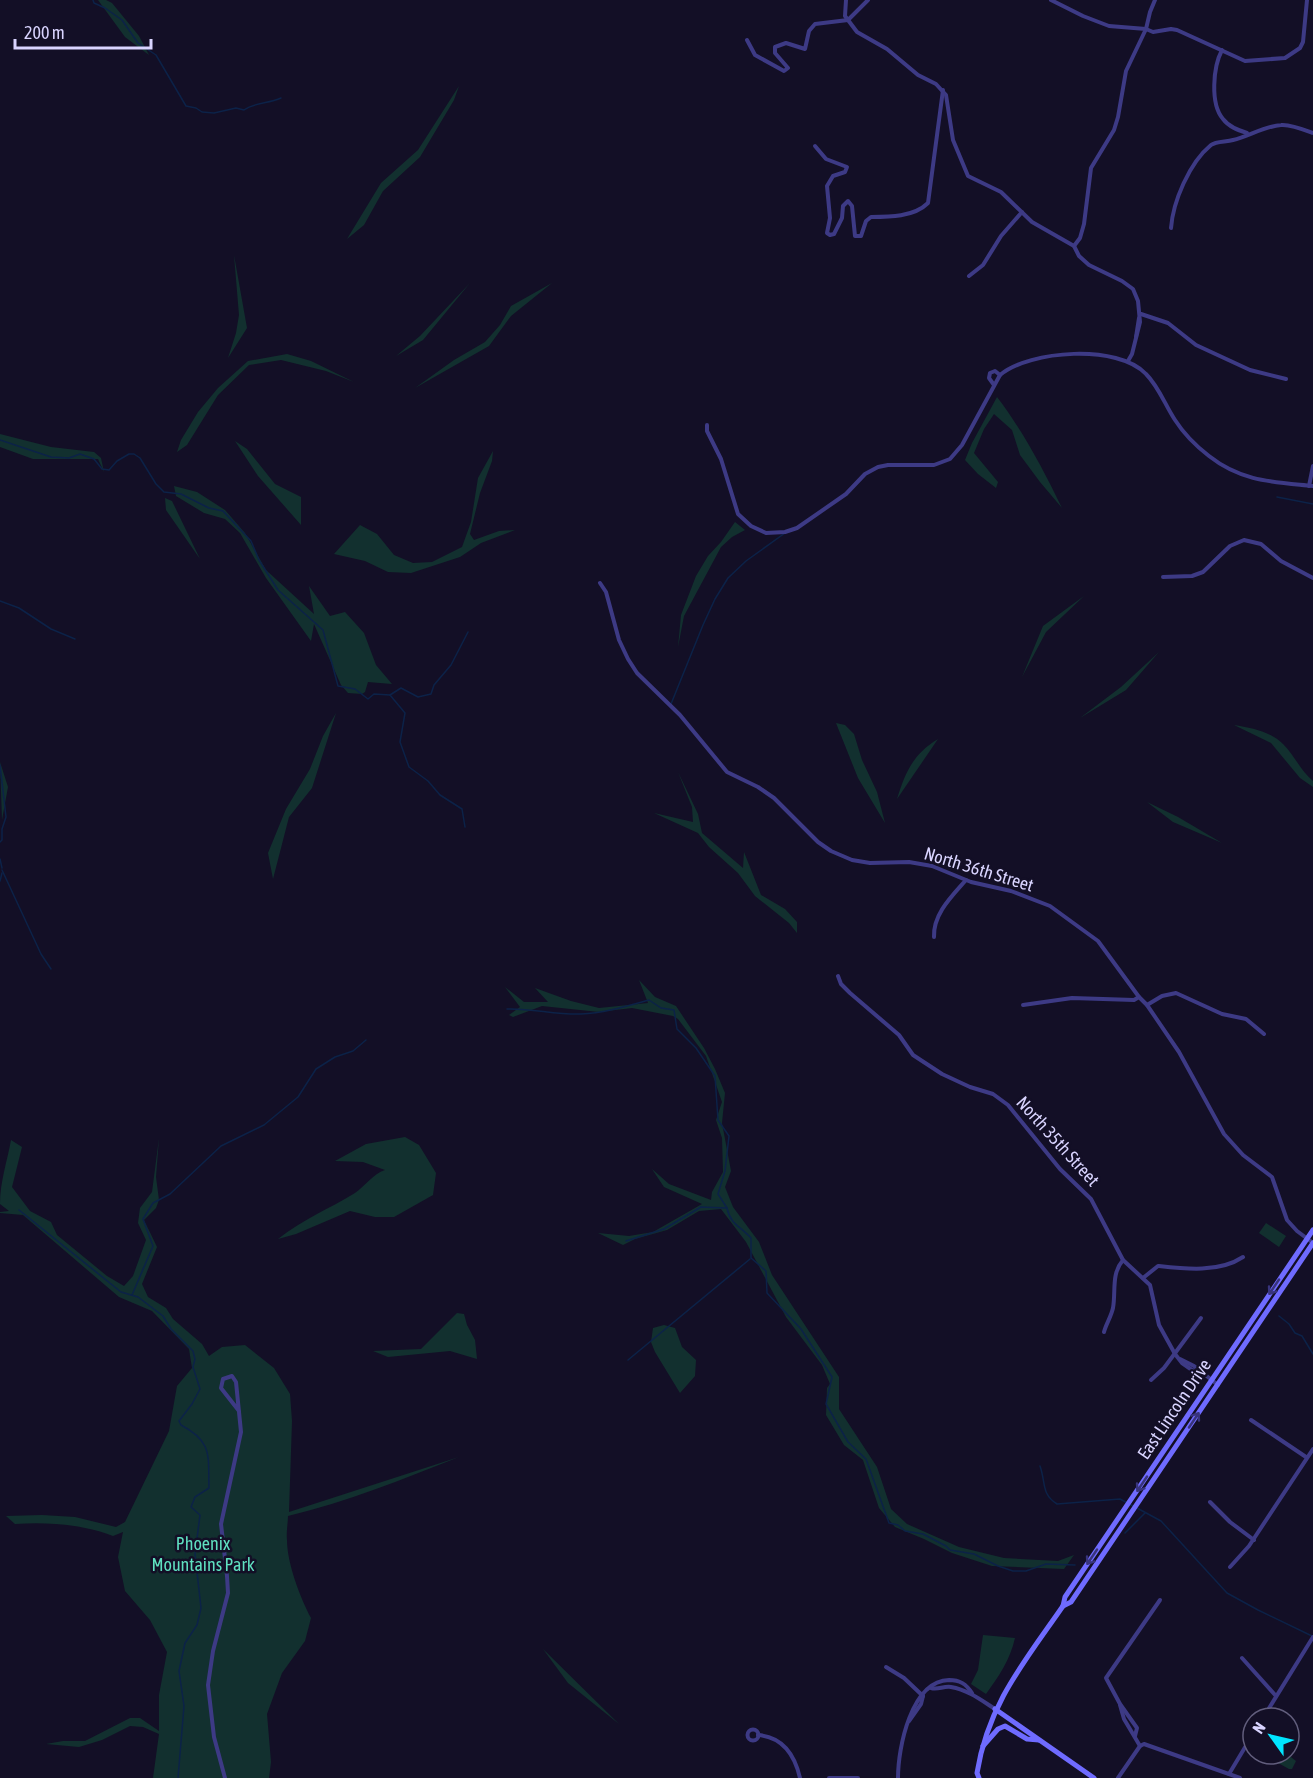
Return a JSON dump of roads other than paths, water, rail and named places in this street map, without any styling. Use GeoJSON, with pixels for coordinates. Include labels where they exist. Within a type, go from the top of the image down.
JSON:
{"type":"FeatureCollection","features":[{"type":"Feature","properties":{"kind":"main road","name":"East Lincoln Drive"},"geometry":{"type":"LineString","coordinates":[[972,1778],[978,1775],[982,1747],[996,1709],[1011,1682],[1063,1606],[1065,1597],[1313,1230]]}},
{"type":"Feature","properties":{"kind":"main road","name":"East Lincoln Drive"},"geometry":{"type":"LineString","coordinates":[[1063,1606],[1071,1602],[1313,1243]]}},
{"type":"Feature","properties":{"kind":"main road"},"geometry":{"type":"LineString","coordinates":[[1123,1511],[1129,1515]]}},
{"type":"Feature","properties":{"kind":"main road"},"geometry":{"type":"LineString","coordinates":[[996,1709],[1094,1778]]}},
{"type":"Feature","properties":{"kind":"main road"},"geometry":{"type":"LineString","coordinates":[[982,1747],[998,1729],[1005,1726],[1027,1738],[1041,1740]]}},
{"type":"Feature","properties":{"kind":"street"},"geometry":{"type":"LineString","coordinates":[[846,0],[845,16],[859,35],[881,45],[912,70],[943,90],[946,95],[953,141],[966,173],[974,180],[1001,192],[1036,224],[1074,246],[1086,264],[1122,281],[1132,289],[1137,296],[1141,314],[1136,342],[1128,361]]}},
{"type":"Feature","properties":{"kind":"street"},"geometry":{"type":"LineString","coordinates":[[747,40],[755,55],[784,71],[788,68],[775,53],[775,47],[786,43],[804,49],[809,31],[815,24],[848,20],[868,0]]}},
{"type":"Feature","properties":{"kind":"street"},"geometry":{"type":"LineString","coordinates":[[1051,0],[1103,25],[1146,29],[1153,32],[1177,30],[1222,50],[1236,59],[1253,62],[1286,58],[1300,48],[1303,42],[1307,0]]}},
{"type":"Feature","properties":{"kind":"street"},"geometry":{"type":"LineString","coordinates":[[1074,246],[1080,238],[1084,224],[1091,168],[1114,130],[1119,117],[1126,70],[1146,29],[1155,0]]}},
{"type":"Feature","properties":{"kind":"street"},"geometry":{"type":"LineString","coordinates":[[1222,50],[1217,60],[1214,80],[1218,112],[1229,125],[1248,133]]}},
{"type":"Feature","properties":{"kind":"street"},"geometry":{"type":"LineString","coordinates":[[815,146],[826,159],[847,167],[845,172],[833,176],[827,186],[830,218],[827,233],[834,234],[842,218],[843,206],[848,201],[852,206],[855,236],[861,236],[871,217],[890,217],[911,212],[928,203],[943,90]]}},
{"type":"Feature","properties":{"kind":"street"},"geometry":{"type":"LineString","coordinates":[[1171,228],[1172,217],[1185,181],[1212,144],[1280,125],[1313,133]]}},
{"type":"Feature","properties":{"kind":"street"},"geometry":{"type":"LineString","coordinates":[[969,276],[983,265],[1001,236],[1022,212]]}},
{"type":"Feature","properties":{"kind":"street"},"geometry":{"type":"LineString","coordinates":[[1141,314],[1168,323],[1196,345],[1250,370],[1286,380]]}},
{"type":"Feature","properties":{"kind":"street"},"geometry":{"type":"LineString","coordinates":[[707,425],[707,431],[722,459],[738,514],[751,526],[766,533],[785,532],[797,528],[846,494],[865,474],[878,467],[934,465],[950,459],[962,445],[1000,375],[1014,366],[1054,355],[1099,356],[1128,361],[1147,374],[1180,428],[1209,456],[1234,471],[1259,480],[1311,486],[1313,466]]}},
{"type":"Feature","properties":{"kind":"street"},"geometry":{"type":"LineString","coordinates":[[994,386],[989,378],[990,373],[994,371],[1000,375]]}},
{"type":"Feature","properties":{"kind":"street"},"geometry":{"type":"LineString","coordinates":[[1163,578],[1192,576],[1203,572],[1230,546],[1239,541],[1249,540],[1261,544],[1281,561],[1313,578]]}},
{"type":"Feature","properties":{"kind":"street","name":"North 36th Street"},"geometry":{"type":"LineString","coordinates":[[600,583],[606,592],[614,626],[628,659],[649,686],[680,715],[727,772],[758,787],[774,798],[818,842],[837,854],[861,862],[921,864],[947,871],[966,880],[1011,891],[1050,906],[1098,941],[1139,998],[1147,1005],[1179,1052],[1224,1134],[1243,1155],[1272,1177],[1287,1220],[1313,1243]]}},
{"type":"Feature","properties":{"kind":"street"},"geometry":{"type":"LineString","coordinates":[[934,937],[934,931],[944,906],[966,880]]}},
{"type":"Feature","properties":{"kind":"street","name":"North 35th Street"},"geometry":{"type":"LineString","coordinates":[[838,976],[841,984],[889,1025],[917,1058],[958,1082],[993,1094],[1008,1105],[1060,1169],[1091,1199],[1123,1260],[1150,1285],[1159,1325],[1175,1354],[1218,1385]]}},
{"type":"Feature","properties":{"kind":"street"},"geometry":{"type":"LineString","coordinates":[[1147,1005],[1162,996],[1176,993],[1222,1014],[1246,1019],[1264,1034]]}},
{"type":"Feature","properties":{"kind":"street"},"geometry":{"type":"LineString","coordinates":[[1023,1005],[1072,998],[1134,1000],[1139,998]]}},
{"type":"Feature","properties":{"kind":"street"},"geometry":{"type":"LineString","coordinates":[[1143,1278],[1158,1266],[1181,1270],[1195,1269],[1235,1262],[1243,1257]]}},
{"type":"Feature","properties":{"kind":"street"},"geometry":{"type":"LineString","coordinates":[[1104,1332],[1114,1305],[1118,1266],[1123,1260]]}},
{"type":"Feature","properties":{"kind":"street"},"geometry":{"type":"LineString","coordinates":[[1151,1380],[1164,1368],[1201,1318]]}},
{"type":"Feature","properties":{"kind":"street"},"geometry":{"type":"LineString","coordinates":[[225,1778],[214,1737],[208,1685],[214,1645],[228,1593],[220,1524],[242,1427],[238,1411],[236,1382],[232,1376],[228,1376],[223,1379],[221,1388],[238,1411]]}},
{"type":"Feature","properties":{"kind":"street"},"geometry":{"type":"LineString","coordinates":[[1251,1420],[1306,1457]]}},
{"type":"Feature","properties":{"kind":"street"},"geometry":{"type":"LineString","coordinates":[[1230,1567],[1254,1540],[1313,1449]]}},
{"type":"Feature","properties":{"kind":"street"},"geometry":{"type":"LineString","coordinates":[[1210,1502],[1230,1522],[1254,1540]]}},
{"type":"Feature","properties":{"kind":"street"},"geometry":{"type":"LineString","coordinates":[[1140,1746],[1136,1736],[1137,1728],[1120,1704],[1106,1678],[1160,1600]]}},
{"type":"Feature","properties":{"kind":"street"},"geometry":{"type":"LineString","coordinates":[[1270,1706],[1312,1638]]}},
{"type":"Feature","properties":{"kind":"street"},"geometry":{"type":"LineString","coordinates":[[1242,1658],[1276,1696]]}},
{"type":"Feature","properties":{"kind":"street"},"geometry":{"type":"LineString","coordinates":[[886,1667],[904,1678],[923,1696]]}},
{"type":"Feature","properties":{"kind":"street"},"geometry":{"type":"LineString","coordinates":[[944,1681],[944,1687]]}},
{"type":"Feature","properties":{"kind":"street"},"geometry":{"type":"LineString","coordinates":[[898,1778],[902,1738],[923,1696],[933,1684],[958,1681],[996,1709]]}},
{"type":"Feature","properties":{"kind":"street"},"geometry":{"type":"LineString","coordinates":[[931,1688],[944,1687],[972,1693]]}},
{"type":"Feature","properties":{"kind":"street"},"geometry":{"type":"LineString","coordinates":[[758,1735],[768,1736],[781,1743],[794,1759],[800,1778]]}},
{"type":"Feature","properties":{"kind":"street"},"geometry":{"type":"LineString","coordinates":[[1118,1778],[1140,1746],[1147,1745],[1240,1778]]}},
{"type":"Feature","properties":{"kind":"street"},"geometry":{"type":"LineString","coordinates":[[1229,1774],[1241,1754]]}},
{"type":"Feature","properties":{"kind":"street"},"geometry":{"type":"LineString","coordinates":[[829,1778],[858,1778]]}},
{"type":"Feature","properties":{"kind":"waterway"},"geometry":{"type":"LineString","coordinates":[[93,0],[94,3],[122,20],[138,43],[156,55],[186,106],[202,112],[214,113],[236,108],[244,110],[281,98]]}},
{"type":"Feature","properties":{"kind":"waterway"},"geometry":{"type":"LineString","coordinates":[[0,440],[51,457],[69,458],[80,454],[94,459],[102,469],[109,470],[117,461],[129,454],[134,454],[140,458],[156,484],[164,492],[181,494],[209,508],[223,511],[251,541],[259,560],[278,590],[323,630],[338,686],[355,689],[368,699],[374,694],[390,695],[405,713],[400,742],[409,767],[428,781],[440,795],[462,809],[465,827]]}},
{"type":"Feature","properties":{"kind":"waterway"},"geometry":{"type":"LineString","coordinates":[[1277,497],[1313,504]]}},
{"type":"Feature","properties":{"kind":"waterway"},"geometry":{"type":"LineString","coordinates":[[671,704],[703,625],[728,578],[746,561],[785,533]]}},
{"type":"Feature","properties":{"kind":"waterway"},"geometry":{"type":"LineString","coordinates":[[0,601],[19,608],[51,629],[75,639]]}},
{"type":"Feature","properties":{"kind":"waterway"},"geometry":{"type":"LineString","coordinates":[[390,695],[401,688],[418,697],[431,694],[434,685],[451,665],[468,632]]}},
{"type":"Feature","properties":{"kind":"waterway"},"geometry":{"type":"LineString","coordinates":[[0,765],[6,817],[0,842]]}},
{"type":"Feature","properties":{"kind":"waterway"},"geometry":{"type":"LineString","coordinates":[[0,859],[2,868]]}},
{"type":"Feature","properties":{"kind":"waterway"},"geometry":{"type":"LineString","coordinates":[[2,870],[41,954],[51,969]]}},
{"type":"Feature","properties":{"kind":"waterway"},"geometry":{"type":"LineString","coordinates":[[0,881],[2,873]]}},
{"type":"Feature","properties":{"kind":"waterway"},"geometry":{"type":"LineString","coordinates":[[507,1009],[581,1014],[607,1011],[649,1000],[661,1008],[674,1010],[677,1029],[696,1048],[715,1076],[718,1120],[729,1136],[725,1171],[718,1194],[727,1208]]}},
{"type":"Feature","properties":{"kind":"waterway"},"geometry":{"type":"LineString","coordinates":[[132,1295],[153,1246],[143,1219],[153,1203],[170,1194],[221,1146],[264,1125],[298,1097],[316,1069],[335,1057],[353,1051],[366,1040]]}},
{"type":"Feature","properties":{"kind":"waterway"},"geometry":{"type":"LineString","coordinates":[[626,1241],[664,1229],[701,1207],[727,1208],[733,1222],[751,1238],[751,1258],[766,1271],[767,1293],[801,1329],[832,1377],[826,1404],[848,1442],[866,1459],[889,1523],[898,1525],[905,1531],[923,1534],[950,1550],[974,1554],[1013,1571],[1026,1571],[1046,1564],[1075,1565]]}},
{"type":"Feature","properties":{"kind":"waterway"},"geometry":{"type":"LineString","coordinates":[[19,1210],[121,1292],[138,1297],[163,1316],[171,1329],[193,1351],[195,1359],[193,1367],[200,1389],[179,1421],[181,1425],[199,1437],[207,1450],[209,1488],[195,1497],[191,1507],[200,1515],[195,1554],[201,1608],[197,1625],[185,1643],[179,1671],[184,1706],[178,1778]]}},
{"type":"Feature","properties":{"kind":"waterway"},"geometry":{"type":"LineString","coordinates":[[628,1360],[750,1259]]}},
{"type":"Feature","properties":{"kind":"waterway"},"geometry":{"type":"LineString","coordinates":[[1279,1316],[1295,1333],[1302,1336],[1313,1354]]}},
{"type":"Feature","properties":{"kind":"waterway"},"geometry":{"type":"LineString","coordinates":[[1040,1466],[1046,1492],[1057,1504],[1120,1499],[1133,1506]]}},
{"type":"Feature","properties":{"kind":"waterway"},"geometry":{"type":"LineString","coordinates":[[1137,1508],[1161,1521],[1227,1593],[1312,1636]]}},
{"type":"Feature","properties":{"kind":"waterway"},"geometry":{"type":"LineString","coordinates":[[1125,1533],[1145,1513]]}},
{"type":"Feature","properties":{"kind":"park label","name":"Phoenix Mountains Park"},"geometry":{"type":"Point","coordinates":[203,1553]}}]}
